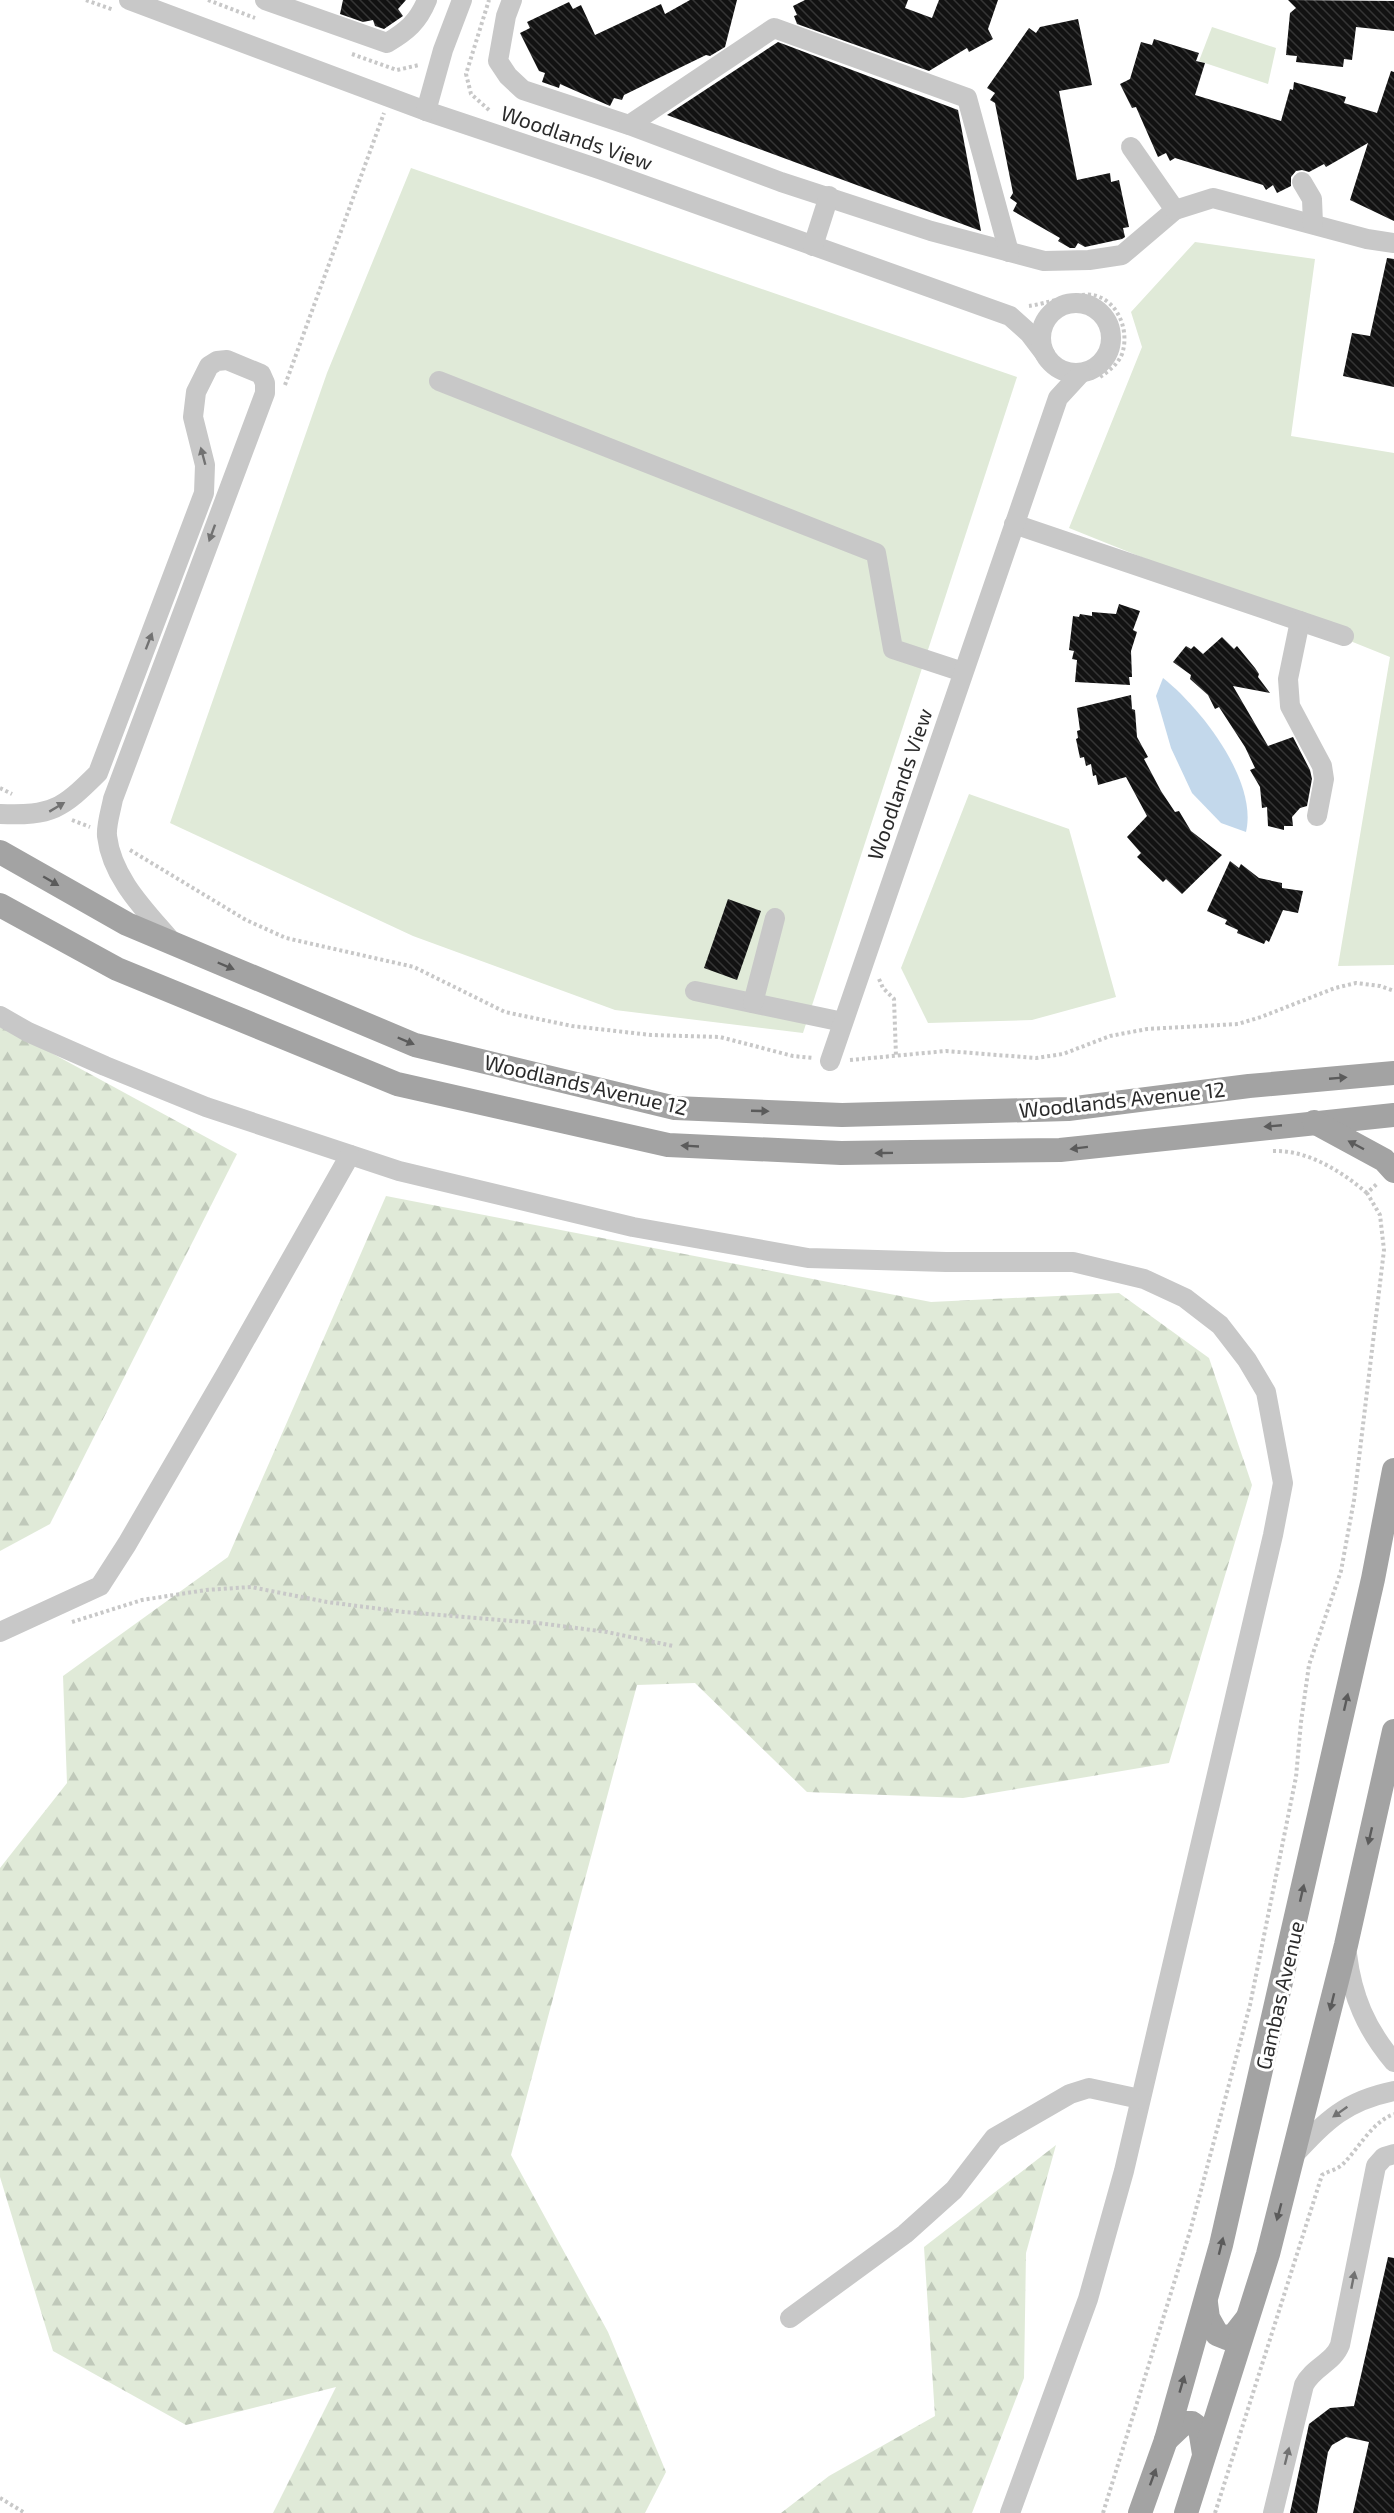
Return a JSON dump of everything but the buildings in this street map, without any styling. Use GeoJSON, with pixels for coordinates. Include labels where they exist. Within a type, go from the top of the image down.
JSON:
{"type":"FeatureCollection","features":[{"type":"Feature","properties":{"kind":"main road","name":"Woodlands Avenue 12"},"geometry":{"type":"LineString","coordinates":[[0,852],[127,924],[415,1045],[675,1108],[842,1115],[1068,1109],[1389,1070]]}},
{"type":"Feature","properties":{"kind":"main road","name":"Woodlands Avenue 12"},"geometry":{"type":"LineString","coordinates":[[0,905],[117,969],[397,1084],[668,1145],[841,1153],[1060,1150],[1394,1115]]}},
{"type":"Feature","properties":{"kind":"main road"},"geometry":{"type":"LineString","coordinates":[[1314,1122],[1384,1160],[1393,1171]]}},
{"type":"Feature","properties":{"kind":"main road","name":"Gambas Avenue"},"geometry":{"type":"LineString","coordinates":[[1140,2513],[1166,2440],[1221,2245],[1356,1658],[1394,1470]]}},
{"type":"Feature","properties":{"kind":"main road"},"geometry":{"type":"LineString","coordinates":[[1186,2513],[1268,2254],[1346,1945],[1394,1731]]}},
{"type":"Feature","properties":{"kind":"main road"},"geometry":{"type":"LineString","coordinates":[[1206,2303],[1208,2318],[1217,2334],[1227,2338],[1234,2334],[1246,2320]]}},
{"type":"Feature","properties":{"kind":"main road"},"geometry":{"type":"LineString","coordinates":[[1166,2440],[1178,2427],[1192,2423],[1200,2429],[1204,2454]]}},
{"type":"Feature","properties":{"kind":"street"},"geometry":{"type":"LineString","coordinates":[[265,0],[387,43],[402,34],[420,18],[427,0]]}},
{"type":"Feature","properties":{"kind":"street"},"geometry":{"type":"LineString","coordinates":[[426,111],[443,50],[462,0]]}},
{"type":"Feature","properties":{"kind":"street"},"geometry":{"type":"LineString","coordinates":[[512,0],[506,16],[498,60],[508,76],[524,90],[629,125],[781,182],[931,231],[1044,261],[1122,255],[1175,210],[1213,198],[1367,239],[1394,243]]}},
{"type":"Feature","properties":{"kind":"street","name":"Woodlands View"},"geometry":{"type":"LineString","coordinates":[[124,6],[813,246],[1014,310],[1054,310],[1077,303],[1089,305],[1106,320],[1111,338],[1109,351],[1088,377],[1058,398]]}},
{"type":"Feature","properties":{"kind":"street"},"geometry":{"type":"LineString","coordinates":[[629,125],[774,28],[967,98],[1009,252]]}},
{"type":"Feature","properties":{"kind":"street"},"geometry":{"type":"LineString","coordinates":[[1131,147],[1175,210]]}},
{"type":"Feature","properties":{"kind":"street"},"geometry":{"type":"LineString","coordinates":[[1302,182],[1312,199],[1313,224]]}},
{"type":"Feature","properties":{"kind":"street"},"geometry":{"type":"LineString","coordinates":[[813,246],[829,196]]}},
{"type":"Feature","properties":{"kind":"street","name":"Woodlands View"},"geometry":{"type":"LineString","coordinates":[[1014,310],[1050,360]]}},
{"type":"Feature","properties":{"kind":"street","name":"Woodlands View"},"geometry":{"type":"LineString","coordinates":[[830,1060],[1058,398],[1050,360],[1041,341],[1042,328],[1054,310]]}},
{"type":"Feature","properties":{"kind":"street"},"geometry":{"type":"LineString","coordinates":[[0,814],[51,811],[80,791],[98,773],[204,493],[205,465],[193,417],[195,392],[209,366],[217,361],[227,360],[261,374],[265,383],[265,393],[113,799],[107,835],[122,880],[174,944]]}},
{"type":"Feature","properties":{"kind":"street"},"geometry":{"type":"LineString","coordinates":[[1050,360],[1066,372],[1088,377]]}},
{"type":"Feature","properties":{"kind":"street"},"geometry":{"type":"LineString","coordinates":[[439,381],[876,552],[893,649],[963,672]]}},
{"type":"Feature","properties":{"kind":"street"},"geometry":{"type":"LineString","coordinates":[[1014,524],[1344,636]]}},
{"type":"Feature","properties":{"kind":"street"},"geometry":{"type":"LineString","coordinates":[[1300,621],[1288,679],[1290,706],[1322,766],[1324,779],[1317,816]]}},
{"type":"Feature","properties":{"kind":"street"},"geometry":{"type":"LineString","coordinates":[[753,1003],[775,918]]}},
{"type":"Feature","properties":{"kind":"street"},"geometry":{"type":"LineString","coordinates":[[695,991],[843,1022]]}},
{"type":"Feature","properties":{"kind":"street"},"geometry":{"type":"LineString","coordinates":[[0,1016],[61,1046],[206,1107],[399,1171],[633,1227],[808,1258],[946,1262],[1073,1262],[1144,1279],[1185,1298],[1220,1325],[1247,1360],[1266,1392],[1283,1483],[1273,1535],[1124,2171],[1088,2299],[1010,2513]]}},
{"type":"Feature","properties":{"kind":"street"},"geometry":{"type":"LineString","coordinates":[[0,1632],[100,1586],[221,1383],[350,1155]]}},
{"type":"Feature","properties":{"kind":"street"},"geometry":{"type":"LineString","coordinates":[[1346,1945],[1350,1983],[1371,2032],[1394,2062]]}},
{"type":"Feature","properties":{"kind":"street"},"geometry":{"type":"LineString","coordinates":[[790,2318],[905,2234],[954,2190],[994,2138],[1070,2094],[1089,2088],[1140,2099]]}},
{"type":"Feature","properties":{"kind":"street"},"geometry":{"type":"LineString","coordinates":[[1294,2155],[1324,2123],[1355,2101],[1394,2091]]}},
{"type":"Feature","properties":{"kind":"street"},"geometry":{"type":"LineString","coordinates":[[1273,2513],[1304,2385],[1308,2377],[1333,2358],[1340,2344],[1376,2166],[1384,2157],[1394,2154]]}},
{"type":"Feature","properties":{"kind":"path"},"geometry":{"type":"LineString","coordinates":[[86,0],[124,6]]}},
{"type":"Feature","properties":{"kind":"path"},"geometry":{"type":"LineString","coordinates":[[489,0],[466,74],[471,93],[488,110],[499,114]]}},
{"type":"Feature","properties":{"kind":"path"},"geometry":{"type":"LineString","coordinates":[[385,110],[394,113]]}},
{"type":"Feature","properties":{"kind":"path"},"geometry":{"type":"LineString","coordinates":[[1014,310],[1091,294],[1107,300],[1114,307],[1123,325],[1125,341],[1121,356],[1110,370],[1088,377]]}},
{"type":"Feature","properties":{"kind":"path"},"geometry":{"type":"LineString","coordinates":[[878,976],[883,988],[894,999],[896,1056]]}},
{"type":"Feature","properties":{"kind":"path"},"geometry":{"type":"LineString","coordinates":[[1103,2513],[1191,2228],[1250,2005],[1296,1777],[1309,1665],[1341,1571],[1354,1500],[1384,1250],[1380,1215],[1367,1192],[1393,1171]]}},
{"type":"Feature","properties":{"kind":"path"},"geometry":{"type":"LineString","coordinates":[[66,1624],[142,1600],[206,1590],[251,1587],[327,1602],[393,1611],[538,1623],[607,1632],[673,1646]]}},
{"type":"Feature","properties":{"kind":"path"},"geometry":{"type":"LineString","coordinates":[[1215,2513],[1322,2175],[1342,2166],[1371,2132],[1388,2116],[1394,2114]]}},
{"type":"Feature","properties":{"kind":"path"},"geometry":{"type":"LineString","coordinates":[[0,2498],[25,2513]]}},
{"type":"Feature","properties":{"kind":"green space"},"geometry":{"type":"Polygon","coordinates":[[[1212,27],[1276,48],[1268,84],[1199,61],[1212,27]]]}},
{"type":"Feature","properties":{"kind":"green space"},"geometry":{"type":"Polygon","coordinates":[[[411,168],[1017,377],[803,1033],[615,1010],[413,936],[170,823],[327,373],[411,168]]]}},
{"type":"Feature","properties":{"kind":"green space"},"geometry":{"type":"Polygon","coordinates":[[[1195,242],[1315,259],[1291,436],[1394,453],[1394,965],[1338,966],[1390,657],[1069,528],[1142,347],[1131,312],[1195,242]]]}},
{"type":"Feature","properties":{"kind":"green space"},"geometry":{"type":"Polygon","coordinates":[[[969,794],[1069,829],[1116,997],[1032,1020],[928,1023],[901,968],[969,794]]]}},
{"type":"Feature","properties":{"kind":"green space"},"geometry":{"type":"Polygon","coordinates":[[[0,1025],[237,1154],[50,1524],[0,1551],[0,1025]]]}},
{"type":"Feature","properties":{"kind":"green space"},"geometry":{"type":"Polygon","coordinates":[[[386,1196],[931,1302],[1119,1293],[1209,1358],[1252,1485],[1169,1763],[963,1798],[807,1792],[695,1683],[637,1685],[511,2155],[608,2332],[666,2472],[645,2513],[273,2513],[336,2387],[186,2425],[53,2351],[0,2177],[0,1868],[67,1783],[63,1676],[228,1557],[386,1196]]]}},
{"type":"Feature","properties":{"kind":"green space"},"geometry":{"type":"Polygon","coordinates":[[[1056,2145],[1026,2253],[1024,2378],[972,2513],[781,2513],[829,2476],[935,2416],[924,2247],[1056,2145]]]}},
{"type":"Feature","properties":{"kind":"water"},"geometry":{"type":"Polygon","coordinates":[[[1163,678],[1178,691],[1209,726],[1235,769],[1247,812],[1246,832],[1221,823],[1192,793],[1171,748],[1156,696],[1163,678]]]}}]}
